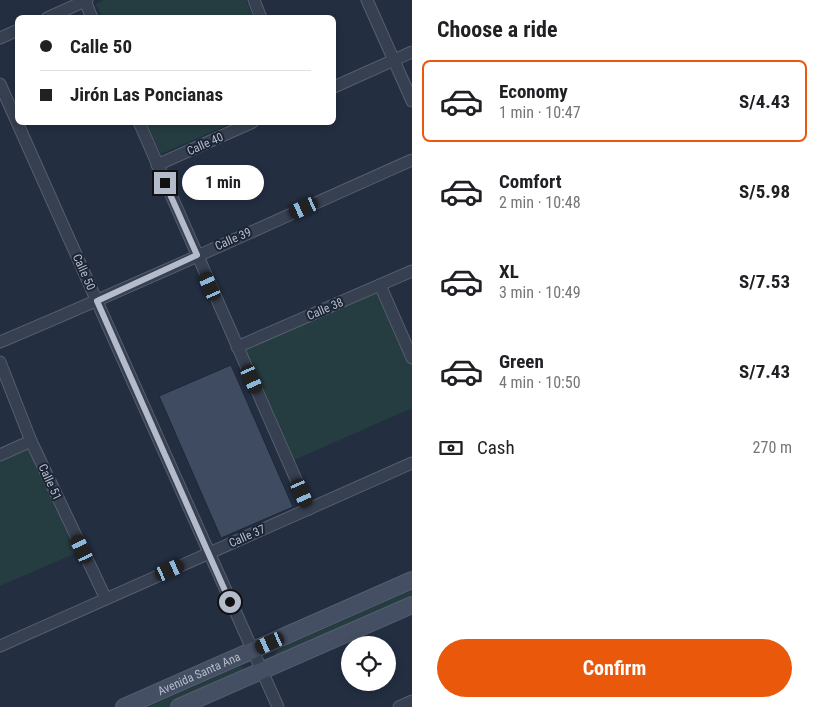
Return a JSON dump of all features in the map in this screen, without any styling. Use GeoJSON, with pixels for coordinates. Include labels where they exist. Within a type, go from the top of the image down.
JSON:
{"type":"FeatureCollection","features":[{"type":"Feature","properties":{"kind":"street"},"geometry":{"type":"LineString","coordinates":[[54,15],[86,0],[91,15]]}},
{"type":"Feature","properties":{"kind":"street"},"geometry":{"type":"LineString","coordinates":[[254,0],[260,15]]}},
{"type":"Feature","properties":{"kind":"street"},"geometry":{"type":"LineString","coordinates":[[367,0],[412,101]]}},
{"type":"Feature","properties":{"kind":"street"},"geometry":{"type":"LineString","coordinates":[[0,38],[15,31]]}},
{"type":"Feature","properties":{"kind":"street"},"geometry":{"type":"LineString","coordinates":[[336,85],[412,52]]}},
{"type":"Feature","properties":{"kind":"street","name":"Calle 50"},"geometry":{"type":"LineString","coordinates":[[0,84],[15,118]]}},
{"type":"Feature","properties":{"kind":"street","name":"Calle 50"},"geometry":{"type":"LineString","coordinates":[[18,125],[278,707]]}},
{"type":"Feature","properties":{"kind":"street"},"geometry":{"type":"LineString","coordinates":[[139,125],[309,509]]}},
{"type":"Feature","properties":{"kind":"street","name":"Calle 40"},"geometry":{"type":"LineString","coordinates":[[157,165],[246,125]]}},
{"type":"Feature","properties":{"kind":"street","name":"Calle 39"},"geometry":{"type":"LineString","coordinates":[[0,342],[97,301],[412,160]]}},
{"type":"Feature","properties":{"kind":"street","name":"Calle 38"},"geometry":{"type":"LineString","coordinates":[[238,347],[412,271]]}},
{"type":"Feature","properties":{"kind":"street"},"geometry":{"type":"LineString","coordinates":[[380,285],[412,358]]}},
{"type":"Feature","properties":{"kind":"street","name":"Calle 51"},"geometry":{"type":"LineString","coordinates":[[0,362],[31,441],[106,599]]}},
{"type":"Feature","properties":{"kind":"street"},"geometry":{"type":"LineString","coordinates":[[0,455],[31,441]]}},
{"type":"Feature","properties":{"kind":"street","name":"Calle 37"},"geometry":{"type":"LineString","coordinates":[[0,646],[412,463]]}},
{"type":"Feature","properties":{"kind":"street","name":"Avenida Santa Ana"},"geometry":{"type":"LineString","coordinates":[[124,707],[412,580]]}},
{"type":"Feature","properties":{"kind":"street","name":"Avenida Santa Ana"},"geometry":{"type":"LineString","coordinates":[[179,707],[412,604]]}},
{"type":"Feature","properties":{"kind":"street"},"geometry":{"type":"LineString","coordinates":[[399,707],[412,701]]}},
{"type":"Feature","properties":{"kind":"green space"},"geometry":{"type":"Polygon","coordinates":[[[104,0],[246,0],[252,15],[101,15],[96,4],[104,0]]]}},
{"type":"Feature","properties":{"kind":"green space"},"geometry":{"type":"Polygon","coordinates":[[[148,125],[227,125],[161,154],[148,125]]]}},
{"type":"Feature","properties":{"kind":"green space"},"geometry":{"type":"Polygon","coordinates":[[[381,291],[412,361],[412,408],[292,461],[242,349],[381,291]]]}},
{"type":"Feature","properties":{"kind":"green space"},"geometry":{"type":"Polygon","coordinates":[[[30,448],[76,553],[0,586],[0,462],[30,448]]]}},
{"type":"Feature","properties":{"kind":"green space"},"geometry":{"type":"Polygon","coordinates":[[[412,590],[412,600],[277,657],[275,653],[277,650],[412,590]]]}},
{"type":"Feature","properties":{"kind":"green space"},"geometry":{"type":"Polygon","coordinates":[[[241,666],[246,672],[172,707],[148,707],[241,666]]]}},
{"type":"Feature","properties":{"kind":"building"},"geometry":{"type":"Polygon","coordinates":[[[231,365],[293,507],[221,538],[159,396],[231,365]]]}},
{"type":"Feature","properties":{"kind":"route"},"geometry":{"type":"LineString","coordinates":[[165,183],[197,255],[97,301],[230,602]]}}]}
